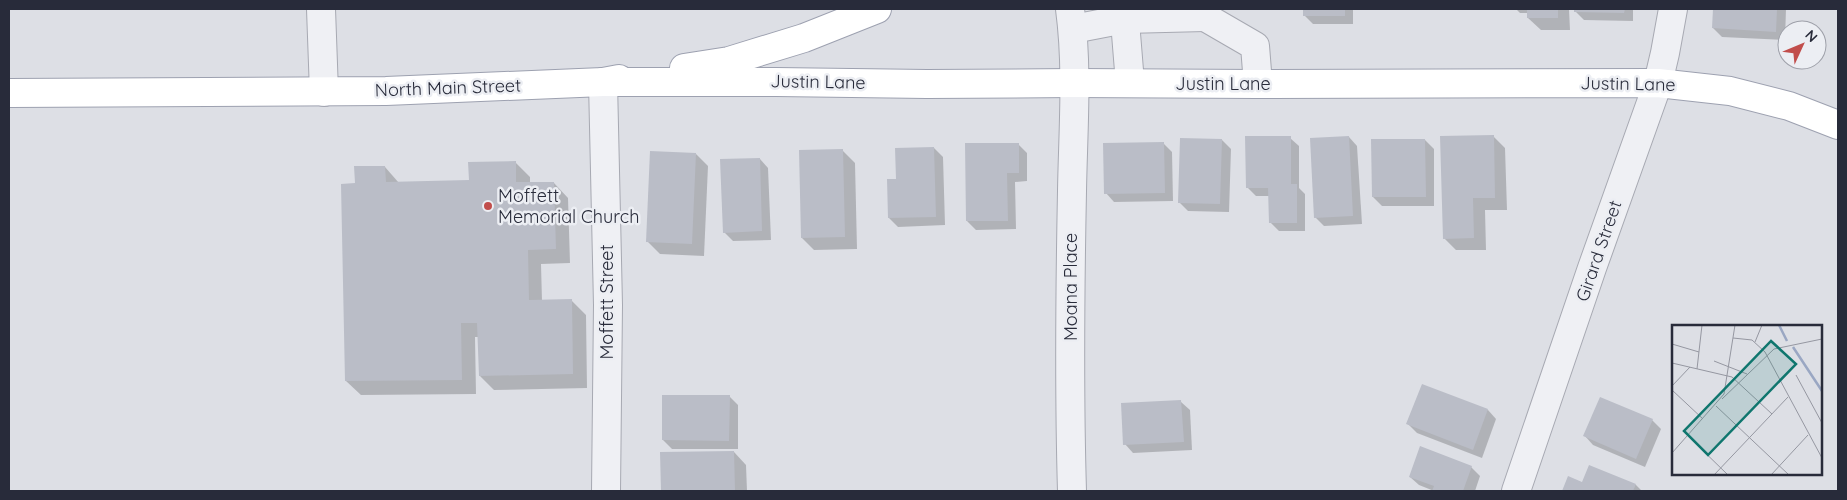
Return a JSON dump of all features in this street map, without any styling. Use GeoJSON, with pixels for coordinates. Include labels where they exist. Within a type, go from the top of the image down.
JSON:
{"type":"FeatureCollection","features":[{"type":"Feature","properties":{"kind":"main road","name":"North Main Street"},"geometry":{"type":"LineString","coordinates":[[9,93],[386,91],[602,82],[729,61],[804,38],[877,9]]}},
{"type":"Feature","properties":{"kind":"main road","name":"Justin Lane"},"geometry":{"type":"LineString","coordinates":[[602,82],[926,84],[1658,82],[1730,91],[1788,106],[1838,125]]}},
{"type":"Feature","properties":{"kind":"street"},"geometry":{"type":"LineString","coordinates":[[321,9],[324,92]]}},
{"type":"Feature","properties":{"kind":"street","name":"Girard Street"},"geometry":{"type":"LineString","coordinates":[[1516,491],[1658,82],[1673,9]]}},
{"type":"Feature","properties":{"kind":"street"},"geometry":{"type":"LineString","coordinates":[[1072,19],[1125,14],[1204,13],[1255,46],[1258,84]]}},
{"type":"Feature","properties":{"kind":"street"},"geometry":{"type":"LineString","coordinates":[[1125,14],[1130,83]]}},
{"type":"Feature","properties":{"kind":"street","name":"Moana Place"},"geometry":{"type":"LineString","coordinates":[[1072,19],[1073,83],[1070,274],[1072,491]]}},
{"type":"Feature","properties":{"kind":"street","name":"Moffett Street"},"geometry":{"type":"LineString","coordinates":[[602,82],[608,305],[606,491]]}},
{"type":"Feature","properties":{"kind":"building"},"geometry":{"type":"Polygon","coordinates":[[[1303,9],[1345,9],[1345,16],[1303,16],[1303,9]]]}},
{"type":"Feature","properties":{"kind":"building"},"geometry":{"type":"Polygon","coordinates":[[[1527,9],[1558,9],[1558,18],[1527,18],[1527,9]]]}},
{"type":"Feature","properties":{"kind":"building"},"geometry":{"type":"Polygon","coordinates":[[[1574,9],[1625,9],[1624,13],[1574,12],[1574,9]]]}},
{"type":"Feature","properties":{"kind":"building"},"geometry":{"type":"Polygon","coordinates":[[[1713,9],[1777,9],[1776,32],[1712,28],[1713,9]]]}},
{"type":"Feature","properties":{"kind":"building"},"geometry":{"type":"Polygon","coordinates":[[[1494,135],[1495,198],[1473,198],[1474,238],[1443,239],[1440,136],[1494,135]]]}},
{"type":"Feature","properties":{"kind":"building"},"geometry":{"type":"Polygon","coordinates":[[[1245,136],[1291,136],[1291,184],[1297,184],[1297,223],[1269,223],[1268,188],[1246,188],[1245,136]]]}},
{"type":"Feature","properties":{"kind":"building"},"geometry":{"type":"Polygon","coordinates":[[[1349,136],[1353,216],[1314,218],[1310,138],[1349,136]]]}},
{"type":"Feature","properties":{"kind":"building"},"geometry":{"type":"Polygon","coordinates":[[[1180,138],[1222,139],[1220,204],[1178,203],[1180,138]]]}},
{"type":"Feature","properties":{"kind":"building"},"geometry":{"type":"Polygon","coordinates":[[[1371,139],[1425,139],[1426,197],[1372,197],[1371,139]]]}},
{"type":"Feature","properties":{"kind":"building"},"geometry":{"type":"Polygon","coordinates":[[[1164,142],[1165,193],[1104,194],[1103,143],[1164,142]]]}},
{"type":"Feature","properties":{"kind":"building"},"geometry":{"type":"Polygon","coordinates":[[[965,143],[1019,143],[1019,173],[1007,173],[1008,221],[966,221],[965,143]]]}},
{"type":"Feature","properties":{"kind":"building"},"geometry":{"type":"Polygon","coordinates":[[[934,147],[936,217],[888,218],[887,179],[896,179],[895,148],[934,147]]]}},
{"type":"Feature","properties":{"kind":"building"},"geometry":{"type":"Polygon","coordinates":[[[843,149],[845,237],[801,238],[799,150],[843,149]]]}},
{"type":"Feature","properties":{"kind":"building"},"geometry":{"type":"Polygon","coordinates":[[[650,151],[696,153],[692,244],[646,242],[650,151]]]}},
{"type":"Feature","properties":{"kind":"building"},"geometry":{"type":"Polygon","coordinates":[[[760,158],[762,231],[723,233],[720,159],[760,158]]]}},
{"type":"Feature","properties":{"kind":"building"},"geometry":{"type":"Polygon","coordinates":[[[516,161],[516,182],[554,182],[556,249],[528,250],[529,300],[572,299],[573,374],[479,376],[477,323],[461,323],[462,380],[345,381],[341,184],[355,183],[354,166],[385,166],[386,182],[469,180],[468,162],[516,161]]]}},
{"type":"Feature","properties":{"kind":"building"},"geometry":{"type":"Polygon","coordinates":[[[1422,384],[1488,409],[1473,450],[1406,424],[1422,384]]]}},
{"type":"Feature","properties":{"kind":"building"},"geometry":{"type":"Polygon","coordinates":[[[662,395],[730,395],[729,441],[662,440],[662,395]]]}},
{"type":"Feature","properties":{"kind":"building"},"geometry":{"type":"Polygon","coordinates":[[[1600,397],[1653,419],[1636,459],[1583,436],[1600,397]]]}},
{"type":"Feature","properties":{"kind":"building"},"geometry":{"type":"Polygon","coordinates":[[[1181,400],[1184,442],[1123,445],[1121,403],[1181,400]]]}},
{"type":"Feature","properties":{"kind":"building"},"geometry":{"type":"Polygon","coordinates":[[[1420,446],[1472,466],[1463,491],[1432,491],[1434,486],[1409,477],[1420,446]]]}},
{"type":"Feature","properties":{"kind":"building"},"geometry":{"type":"Polygon","coordinates":[[[734,451],[735,491],[661,491],[660,452],[734,451]]]}},
{"type":"Feature","properties":{"kind":"building"},"geometry":{"type":"Polygon","coordinates":[[[1589,465],[1636,484],[1633,491],[1562,491],[1568,476],[1582,482],[1589,465]]]}},
{"type":"Feature","properties":{"kind":"place","name":"Moffett Memorial Church"},"geometry":{"type":"Point","coordinates":[488,206]}}]}
